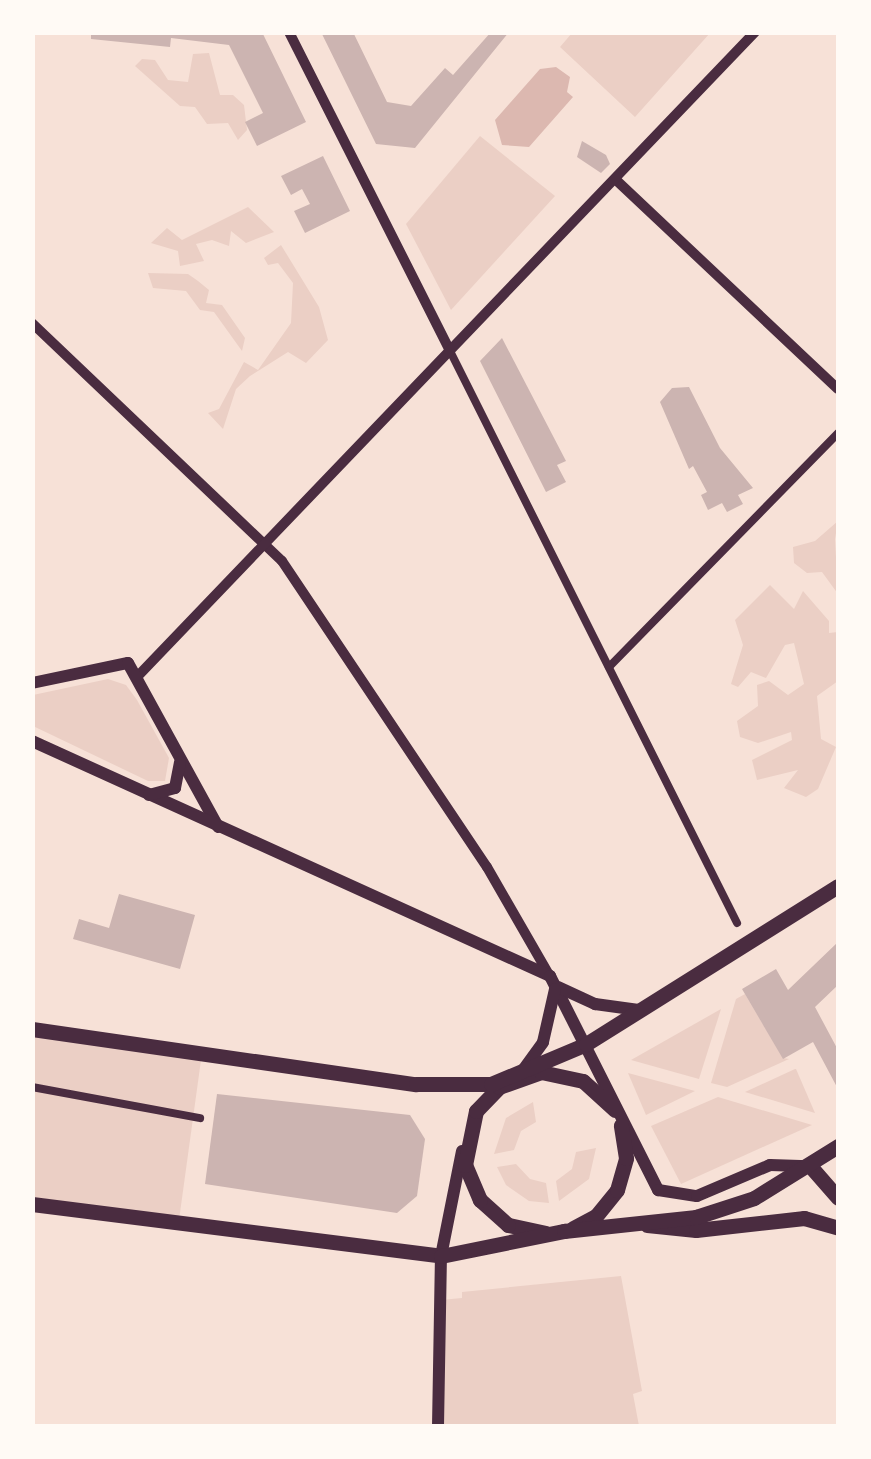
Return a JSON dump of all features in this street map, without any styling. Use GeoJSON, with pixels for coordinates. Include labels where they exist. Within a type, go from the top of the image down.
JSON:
{"type":"FeatureCollection","features":[{"type":"Feature","properties":{"kind":"main road"},"geometry":{"type":"LineString","coordinates":[[838,886],[586,1044],[514,1078],[486,1098],[468,1127],[470,1183],[492,1214],[526,1231],[647,1226],[720,1210],[811,1166],[838,1146]]}},
{"type":"Feature","properties":{"kind":"main road"},"geometry":{"type":"LineString","coordinates":[[32,1029],[461,1088],[514,1078],[570,1076],[618,1117],[626,1158],[617,1190],[596,1216],[564,1232],[440,1256],[32,1204]]}},
{"type":"Feature","properties":{"kind":"main road"},"geometry":{"type":"LineString","coordinates":[[811,1166],[838,1198]]}},
{"type":"Feature","properties":{"kind":"main road"},"geometry":{"type":"LineString","coordinates":[[647,1226],[696,1230],[804,1218],[838,1228]]}},
{"type":"Feature","properties":{"kind":"street"},"geometry":{"type":"LineString","coordinates":[[289,32],[737,923]]}},
{"type":"Feature","properties":{"kind":"street"},"geometry":{"type":"LineString","coordinates":[[136,678],[754,32]]}},
{"type":"Feature","properties":{"kind":"street"},"geometry":{"type":"LineString","coordinates":[[615,178],[838,389]]}},
{"type":"Feature","properties":{"kind":"street"},"geometry":{"type":"LineString","coordinates":[[32,323],[282,561],[487,867],[586,1044],[648,1180],[669,1196],[696,1196],[770,1165],[811,1166]]}},
{"type":"Feature","properties":{"kind":"street"},"geometry":{"type":"LineString","coordinates":[[608,668],[838,433]]}},
{"type":"Feature","properties":{"kind":"street"},"geometry":{"type":"LineString","coordinates":[[32,683],[156,658]]}},
{"type":"Feature","properties":{"kind":"street"},"geometry":{"type":"LineString","coordinates":[[128,663],[218,827]]}},
{"type":"Feature","properties":{"kind":"street"},"geometry":{"type":"LineString","coordinates":[[32,741],[553,981],[595,1004],[639,1010]]}},
{"type":"Feature","properties":{"kind":"street"},"geometry":{"type":"LineString","coordinates":[[147,794],[174,788],[179,756]]}},
{"type":"Feature","properties":{"kind":"street"},"geometry":{"type":"LineString","coordinates":[[514,1078],[543,1042],[553,981]]}},
{"type":"Feature","properties":{"kind":"street"},"geometry":{"type":"LineString","coordinates":[[32,1087],[200,1118]]}},
{"type":"Feature","properties":{"kind":"street"},"geometry":{"type":"LineString","coordinates":[[438,1426],[440,1256],[468,1127]]}},
{"type":"Feature","properties":{"kind":"shaded area"},"geometry":{"type":"Polygon","coordinates":[[[572,32],[710,33],[635,117],[560,47],[572,32]]]}},
{"type":"Feature","properties":{"kind":"shaded area"},"geometry":{"type":"Polygon","coordinates":[[[209,53],[220,95],[233,95],[244,105],[247,130],[238,140],[228,123],[207,124],[195,107],[180,106],[135,66],[142,59],[155,60],[168,80],[188,82],[193,54],[209,53]]]}},
{"type":"Feature","properties":{"kind":"shaded area"},"geometry":{"type":"Polygon","coordinates":[[[556,67],[570,77],[567,92],[573,97],[529,147],[502,145],[495,120],[540,69],[556,67]]]}},
{"type":"Feature","properties":{"kind":"shaded area"},"geometry":{"type":"Polygon","coordinates":[[[480,136],[555,196],[451,310],[406,224],[480,136]]]}},
{"type":"Feature","properties":{"kind":"shaded area"},"geometry":{"type":"Polygon","coordinates":[[[248,207],[274,232],[246,243],[231,231],[229,246],[212,240],[196,244],[204,261],[180,266],[178,251],[151,243],[167,228],[182,240],[248,207]]]}},
{"type":"Feature","properties":{"kind":"shaded area"},"geometry":{"type":"Polygon","coordinates":[[[281,245],[319,307],[328,340],[306,363],[288,352],[250,376],[236,389],[223,429],[208,413],[219,409],[244,362],[258,370],[291,323],[293,283],[278,263],[268,265],[264,258],[281,245]]]}},
{"type":"Feature","properties":{"kind":"shaded area"},"geometry":{"type":"Polygon","coordinates":[[[148,273],[188,274],[209,290],[206,303],[222,305],[245,338],[242,351],[214,312],[200,310],[186,291],[153,288],[148,273]]]}},
{"type":"Feature","properties":{"kind":"shaded area"},"geometry":{"type":"Polygon","coordinates":[[[838,521],[838,594],[822,572],[807,573],[794,563],[793,547],[815,541],[838,521]]]}},
{"type":"Feature","properties":{"kind":"shaded area"},"geometry":{"type":"Polygon","coordinates":[[[770,585],[794,609],[803,591],[829,621],[829,633],[838,632],[838,681],[817,696],[821,739],[836,747],[818,789],[806,797],[784,788],[798,770],[757,780],[752,760],[792,740],[791,732],[758,743],[740,737],[737,721],[758,706],[757,685],[769,681],[788,695],[804,684],[794,643],[785,645],[766,678],[751,672],[738,687],[731,684],[743,645],[735,620],[770,585]]]}},
{"type":"Feature","properties":{"kind":"shaded area"},"geometry":{"type":"Polygon","coordinates":[[[108,679],[126,685],[137,700],[169,758],[165,781],[148,781],[33,726],[33,695],[108,679]]]}},
{"type":"Feature","properties":{"kind":"shaded area"},"geometry":{"type":"Polygon","coordinates":[[[745,994],[783,1058],[789,1059],[727,1087],[711,1083],[736,999],[745,994]]]}},
{"type":"Feature","properties":{"kind":"shaded area"},"geometry":{"type":"Polygon","coordinates":[[[721,1009],[699,1079],[631,1060],[721,1009]]]}},
{"type":"Feature","properties":{"kind":"shaded area"},"geometry":{"type":"Polygon","coordinates":[[[32,1032],[201,1060],[179,1220],[33,1197],[32,1032]]]}},
{"type":"Feature","properties":{"kind":"shaded area"},"geometry":{"type":"Polygon","coordinates":[[[795,1069],[815,1113],[745,1092],[795,1069]]]}},
{"type":"Feature","properties":{"kind":"shaded area"},"geometry":{"type":"Polygon","coordinates":[[[628,1073],[695,1091],[646,1115],[628,1073]]]}},
{"type":"Feature","properties":{"kind":"shaded area"},"geometry":{"type":"Polygon","coordinates":[[[718,1097],[812,1125],[681,1184],[651,1126],[718,1097]]]}},
{"type":"Feature","properties":{"kind":"shaded area"},"geometry":{"type":"Polygon","coordinates":[[[533,1102],[536,1122],[521,1131],[514,1150],[494,1154],[506,1118],[533,1102]]]}},
{"type":"Feature","properties":{"kind":"shaded area"},"geometry":{"type":"Polygon","coordinates":[[[596,1148],[589,1179],[559,1201],[556,1181],[572,1169],[576,1152],[596,1148]]]}},
{"type":"Feature","properties":{"kind":"shaded area"},"geometry":{"type":"Polygon","coordinates":[[[516,1164],[530,1179],[546,1183],[549,1203],[529,1201],[506,1185],[497,1167],[516,1164]]]}},
{"type":"Feature","properties":{"kind":"shaded area"},"geometry":{"type":"Polygon","coordinates":[[[621,1276],[642,1391],[633,1394],[639,1426],[441,1426],[441,1300],[462,1298],[462,1292],[621,1276]]]}},
{"type":"Feature","properties":{"kind":"building"},"geometry":{"type":"Polygon","coordinates":[[[91,32],[262,32],[306,122],[257,146],[245,122],[263,113],[229,45],[171,38],[170,47],[91,39],[91,32]]]}},
{"type":"Feature","properties":{"kind":"building"},"geometry":{"type":"Polygon","coordinates":[[[321,32],[353,32],[387,102],[411,106],[445,68],[453,75],[491,32],[509,32],[415,148],[376,144],[321,32]]]}},
{"type":"Feature","properties":{"kind":"building"},"geometry":{"type":"Polygon","coordinates":[[[582,141],[606,155],[610,164],[601,173],[577,157],[582,141]]]}},
{"type":"Feature","properties":{"kind":"building"},"geometry":{"type":"Polygon","coordinates":[[[323,156],[350,211],[305,233],[294,211],[310,204],[302,189],[291,195],[281,176],[323,156]]]}},
{"type":"Feature","properties":{"kind":"building"},"geometry":{"type":"Polygon","coordinates":[[[502,338],[566,461],[557,465],[566,482],[546,492],[480,361],[502,338]]]}},
{"type":"Feature","properties":{"kind":"building"},"geometry":{"type":"Polygon","coordinates":[[[689,387],[720,448],[753,488],[738,495],[743,504],[727,512],[722,503],[708,510],[701,495],[707,492],[693,466],[689,469],[660,402],[672,388],[689,387]]]}},
{"type":"Feature","properties":{"kind":"building"},"geometry":{"type":"Polygon","coordinates":[[[119,894],[195,915],[180,969],[73,939],[79,919],[109,928],[119,894]]]}},
{"type":"Feature","properties":{"kind":"building"},"geometry":{"type":"Polygon","coordinates":[[[838,942],[838,985],[815,1007],[838,1050],[838,1089],[813,1042],[783,1059],[742,989],[776,969],[788,990],[838,942]]]}},
{"type":"Feature","properties":{"kind":"building"},"geometry":{"type":"Polygon","coordinates":[[[217,1094],[410,1115],[425,1139],[417,1196],[397,1213],[205,1184],[217,1094]]]}}]}
